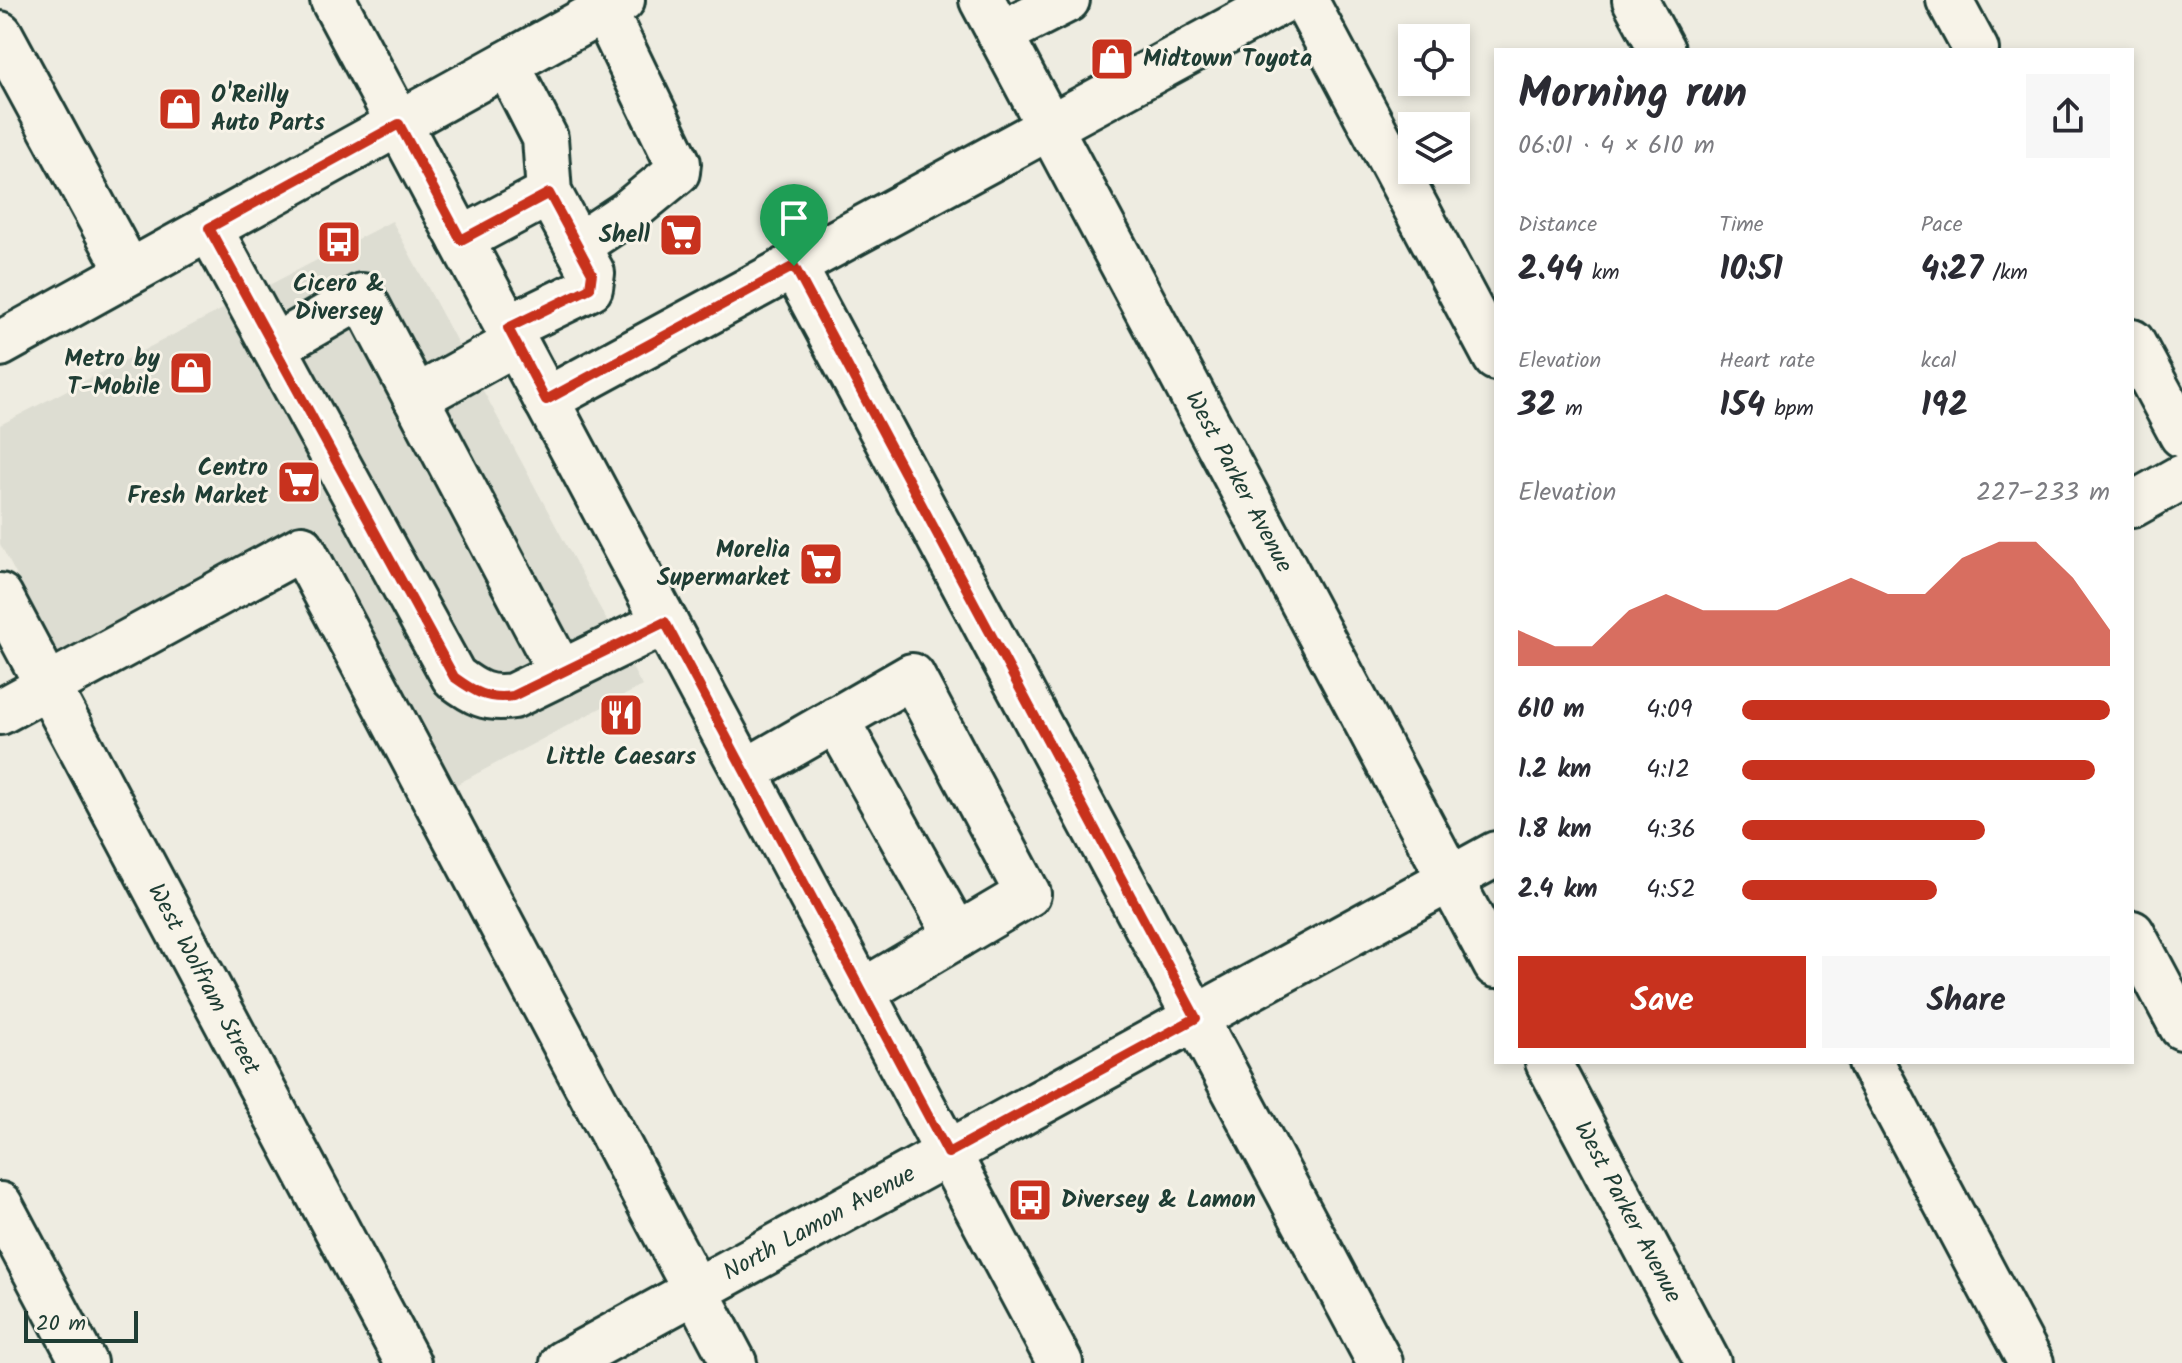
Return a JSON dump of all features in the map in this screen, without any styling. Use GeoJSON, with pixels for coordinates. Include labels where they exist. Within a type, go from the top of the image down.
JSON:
{"type":"FeatureCollection","features":[{"type":"Feature","properties":{"kind":"street"},"geometry":{"type":"LineString","coordinates":[[333,0],[1060,1363]]}},
{"type":"Feature","properties":{"kind":"street"},"geometry":{"type":"LineString","coordinates":[[991,17],[1067,0]]}},
{"type":"Feature","properties":{"kind":"street"},"geometry":{"type":"LineString","coordinates":[[546,400],[1284,0]]}},
{"type":"Feature","properties":{"kind":"street"},"geometry":{"type":"LineString","coordinates":[[1305,0],[1494,354]]}},
{"type":"Feature","properties":{"kind":"street"},"geometry":{"type":"LineString","coordinates":[[1635,0],[1661,48]]}},
{"type":"Feature","properties":{"kind":"street"},"geometry":{"type":"LineString","coordinates":[[1949,0],[1975,48]]}},
{"type":"Feature","properties":{"kind":"street"},"geometry":{"type":"LineString","coordinates":[[0,344],[613,5],[678,163],[677,172],[627,213],[577,246]]}},
{"type":"Feature","properties":{"kind":"street","name":"West Parker Avenue"},"geometry":{"type":"LineString","coordinates":[[991,17],[1494,961]]}},
{"type":"Feature","properties":{"kind":"street"},"geometry":{"type":"LineString","coordinates":[[0,34],[129,272]]}},
{"type":"Feature","properties":{"kind":"street"},"geometry":{"type":"LineString","coordinates":[[416,398],[590,288],[592,273],[549,193],[545,138],[507,64]]}},
{"type":"Feature","properties":{"kind":"street"},"geometry":{"type":"LineString","coordinates":[[461,240],[549,193]]}},
{"type":"Feature","properties":{"kind":"street"},"geometry":{"type":"LineString","coordinates":[[209,228],[454,677],[477,694],[495,699],[513,696],[665,622]]}},
{"type":"Feature","properties":{"kind":"street"},"geometry":{"type":"LineString","coordinates":[[794,266],[1380,1363]]}},
{"type":"Feature","properties":{"kind":"street"},"geometry":{"type":"LineString","coordinates":[[274,347],[362,296],[561,673]]}},
{"type":"Feature","properties":{"kind":"street"},"geometry":{"type":"LineString","coordinates":[[2134,346],[2182,435]]}},
{"type":"Feature","properties":{"kind":"street"},"geometry":{"type":"LineString","coordinates":[[2134,504],[2182,477]]}},
{"type":"Feature","properties":{"kind":"street"},"geometry":{"type":"LineString","coordinates":[[0,712],[302,548],[734,1363]]}},
{"type":"Feature","properties":{"kind":"street","name":"West Wolfram Street"},"geometry":{"type":"LineString","coordinates":[[0,596],[408,1363]]}},
{"type":"Feature","properties":{"kind":"street"},"geometry":{"type":"LineString","coordinates":[[745,772],[912,676],[1028,894],[862,992]]}},
{"type":"Feature","properties":{"kind":"street"},"geometry":{"type":"LineString","coordinates":[[836,719],[957,936]]}},
{"type":"Feature","properties":{"kind":"street","name":"North Lamon Avenue"},"geometry":{"type":"LineString","coordinates":[[563,1363],[1494,855]]}},
{"type":"Feature","properties":{"kind":"street"},"geometry":{"type":"LineString","coordinates":[[2134,937],[2182,1027]]}},
{"type":"Feature","properties":{"kind":"street","name":"West Parker Avenue"},"geometry":{"type":"LineString","coordinates":[[1549,1064],[1708,1363]]}},
{"type":"Feature","properties":{"kind":"street"},"geometry":{"type":"LineString","coordinates":[[1872,1064],[2031,1363]]}},
{"type":"Feature","properties":{"kind":"street"},"geometry":{"type":"LineString","coordinates":[[0,1205],[84,1363]]}},
{"type":"Feature","properties":{"kind":"shaded area"},"geometry":{"type":"Polygon","coordinates":[[[392,221],[642,686],[448,789],[315,536],[63,663],[0,544],[0,425],[392,221]]]}},
{"type":"Feature","properties":{"kind":"place","name":"Midtown Toyota"},"geometry":{"type":"Point","coordinates":[1112,59]}},
{"type":"Feature","properties":{"kind":"place","name":"O'Reilly Auto Parts"},"geometry":{"type":"Point","coordinates":[180,109]}},
{"type":"Feature","properties":{"kind":"place","name":"Shell"},"geometry":{"type":"Point","coordinates":[681,235]}},
{"type":"Feature","properties":{"kind":"place","name":"Cicero & Diversey"},"geometry":{"type":"Point","coordinates":[339,242]}},
{"type":"Feature","properties":{"kind":"place","name":"Metro by T-Mobile"},"geometry":{"type":"Point","coordinates":[191,373]}},
{"type":"Feature","properties":{"kind":"place","name":"Centro Fresh Market"},"geometry":{"type":"Point","coordinates":[299,482]}},
{"type":"Feature","properties":{"kind":"place","name":"Morelia Supermarket"},"geometry":{"type":"Point","coordinates":[821,564]}},
{"type":"Feature","properties":{"kind":"place","name":"Little Caesars"},"geometry":{"type":"Point","coordinates":[621,715]}},
{"type":"Feature","properties":{"kind":"place","name":"Diversey & Lamon"},"geometry":{"type":"Point","coordinates":[1030,1200]}},
{"type":"Feature","properties":{"kind":"route"},"geometry":{"type":"LineString","coordinates":[[399,124],[461,240],[549,193],[592,273],[590,288],[508,328],[546,400],[794,266],[1196,1018],[948,1153],[665,622],[513,696],[495,699],[477,694],[454,677],[209,228],[399,124]]}}]}
